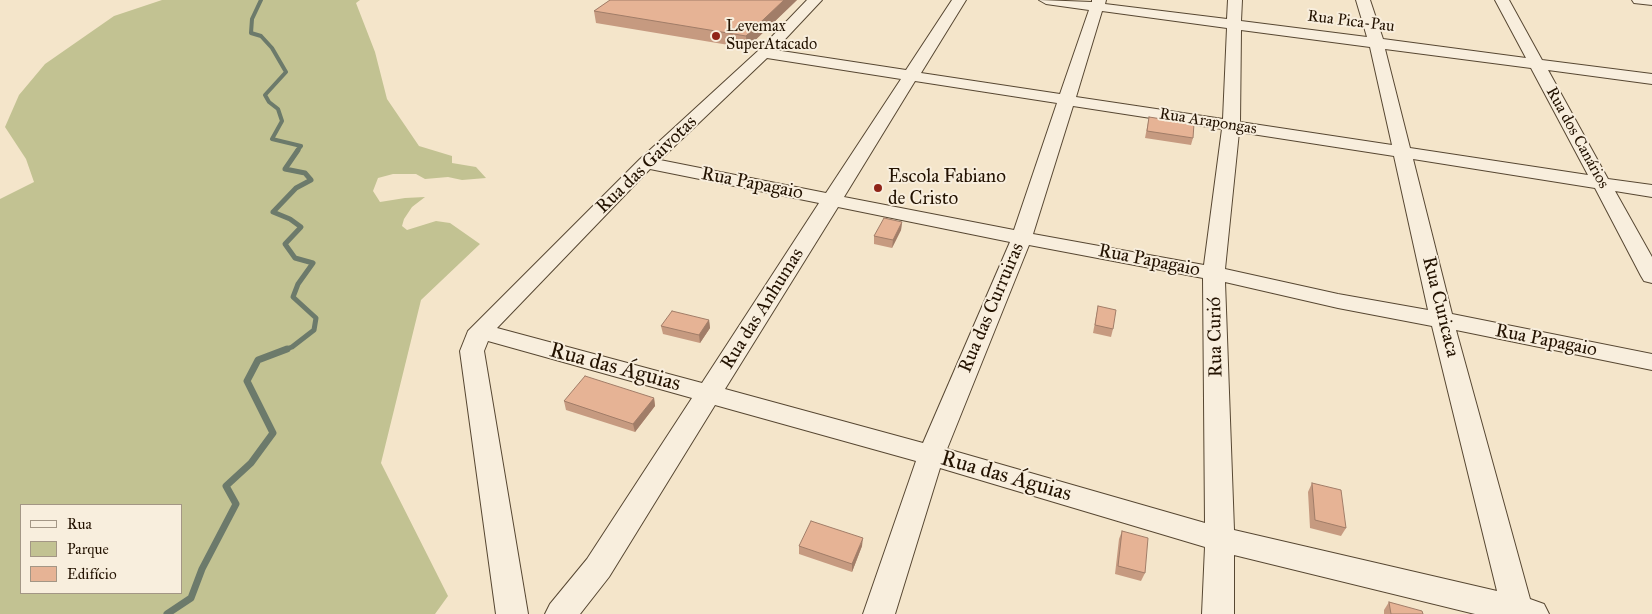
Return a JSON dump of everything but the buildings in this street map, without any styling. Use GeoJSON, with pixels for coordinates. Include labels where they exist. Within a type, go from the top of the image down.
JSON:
{"type":"FeatureCollection","features":[{"type":"Feature","properties":{"kind":"street","name":"Rua das Gaivotas"},"geometry":{"type":"LineString","coordinates":[[480,331],[646,162],[764,53],[815,0]]}},
{"type":"Feature","properties":{"kind":"street","name":"Rua das Anhumas"},"geometry":{"type":"LineString","coordinates":[[561,614],[598,568],[959,0]]}},
{"type":"Feature","properties":{"kind":"street","name":"Rua Pica-Pau"},"geometry":{"type":"LineString","coordinates":[[1046,0],[1098,3],[1234,24],[1652,79]]}},
{"type":"Feature","properties":{"kind":"street","name":"Rua Curió"},"geometry":{"type":"LineString","coordinates":[[1218,614],[1220,540],[1214,274],[1231,126],[1235,0]]}},
{"type":"Feature","properties":{"kind":"street","name":"Rua Curicaca"},"geometry":{"type":"LineString","coordinates":[[1363,0],[1376,42],[1442,320],[1523,613]]}},
{"type":"Feature","properties":{"kind":"street","name":"Rua dos Canários"},"geometry":{"type":"LineString","coordinates":[[1502,0],[1652,276]]}},
{"type":"Feature","properties":{"kind":"street","name":"Rua das Curruiras"},"geometry":{"type":"LineString","coordinates":[[878,614],[931,455],[1022,238],[1098,3]]}},
{"type":"Feature","properties":{"kind":"street","name":"Rua Arapongas"},"geometry":{"type":"LineString","coordinates":[[764,53],[1652,191]]}},
{"type":"Feature","properties":{"kind":"street","name":"Rua Papagaio"},"geometry":{"type":"LineString","coordinates":[[646,162],[1652,362]]}},
{"type":"Feature","properties":{"kind":"street","name":"Rua das Águias"},"geometry":{"type":"LineString","coordinates":[[480,331],[931,455],[1220,540],[1523,613]]}},
{"type":"Feature","properties":{"kind":"street"},"geometry":{"type":"LineString","coordinates":[[480,331],[472,351],[512,614]]}},
{"type":"Feature","properties":{"kind":"green space"},"geometry":{"type":"Polygon","coordinates":[[[162,0],[360,0],[356,3],[375,52],[387,99],[419,146],[452,156],[452,163],[476,167],[486,178],[462,180],[448,177],[425,179],[416,174],[393,174],[378,178],[373,191],[380,202],[425,197],[412,207],[404,219],[402,226],[407,230],[436,221],[450,223],[480,244],[421,300],[381,463],[448,596],[435,614],[0,614],[0,199],[34,182],[26,159],[5,127],[19,95],[45,64],[114,16],[162,0]]]}},
{"type":"Feature","properties":{"kind":"waterway"},"geometry":{"type":"LineString","coordinates":[[261,0],[252,19],[251,33],[261,36],[272,48],[286,72],[265,95],[269,102],[278,109],[282,121],[272,139],[301,146],[297,151]]}},
{"type":"Feature","properties":{"kind":"waterway"},"geometry":{"type":"LineString","coordinates":[[284,350],[292,347],[314,330],[316,318],[293,297],[298,284],[313,263],[295,258],[285,244],[301,227],[290,219],[273,212],[296,188],[311,180],[305,173],[285,169],[298,150]]}},
{"type":"Feature","properties":{"kind":"waterway"},"geometry":{"type":"LineString","coordinates":[[167,614],[191,598],[202,569],[236,504],[226,486],[251,463],[273,433],[247,381],[258,360],[287,349]]}},
{"type":"Feature","properties":{"kind":"place","name":"Levemax SuperAtacado"},"geometry":{"type":"Point","coordinates":[716,36]}},
{"type":"Feature","properties":{"kind":"place","name":"Escola Fabiano de Cristo"},"geometry":{"type":"Point","coordinates":[878,188]}}]}
